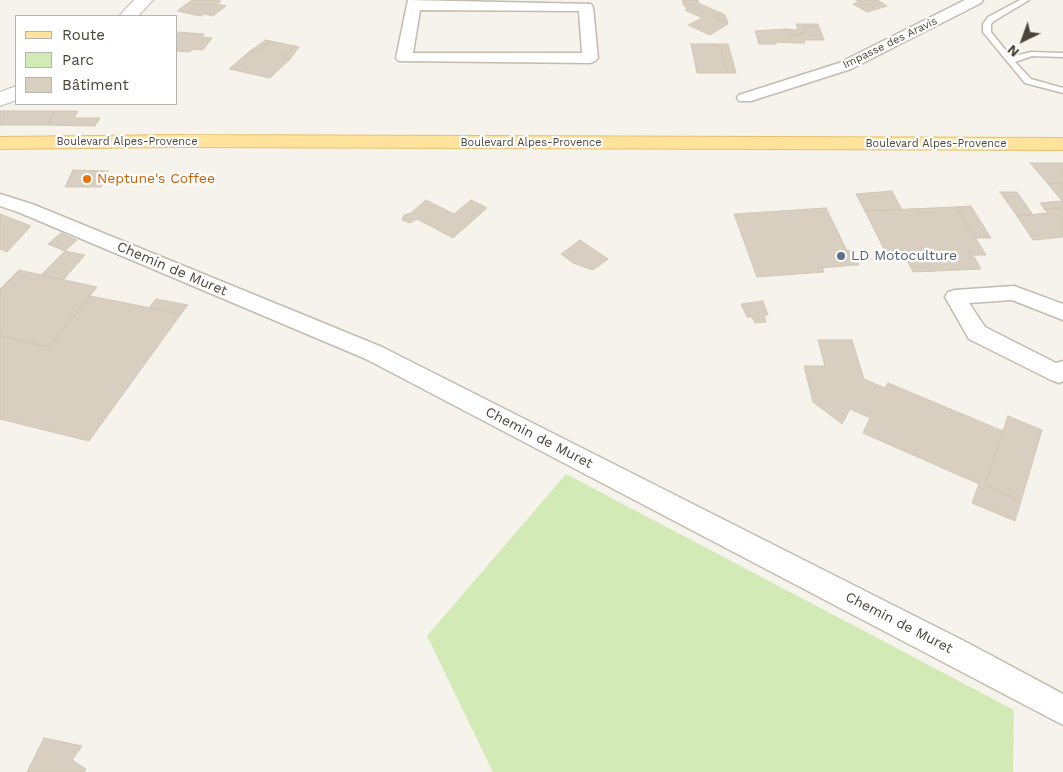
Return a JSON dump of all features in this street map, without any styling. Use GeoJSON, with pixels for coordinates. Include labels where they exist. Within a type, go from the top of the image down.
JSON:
{"type":"FeatureCollection","features":[{"type":"Feature","properties":{"kind":"main road","name":"Boulevard Alpes-Provence"},"geometry":{"type":"LineString","coordinates":[[0,143],[191,141],[1063,144]]}},
{"type":"Feature","properties":{"kind":"street"},"geometry":{"type":"LineString","coordinates":[[129,15],[144,0]]}},
{"type":"Feature","properties":{"kind":"street","name":"Impasse des Aravis"},"geometry":{"type":"LineString","coordinates":[[745,98],[845,66],[976,0]]}},
{"type":"Feature","properties":{"kind":"street"},"geometry":{"type":"LineString","coordinates":[[414,3],[586,8],[590,58],[404,58],[414,3]]}},
{"type":"Feature","properties":{"kind":"street"},"geometry":{"type":"LineString","coordinates":[[0,100],[15,92]]}},
{"type":"Feature","properties":{"kind":"street","name":"Chemin de Muret"},"geometry":{"type":"LineString","coordinates":[[0,200],[25,208],[374,353],[958,653],[1063,710]]}},
{"type":"Feature","properties":{"kind":"street"},"geometry":{"type":"LineString","coordinates":[[1063,312],[1014,293],[955,297],[976,332],[1059,374],[1063,369]]}},
{"type":"Feature","properties":{"kind":"lane"},"geometry":{"type":"LineString","coordinates":[[1025,0],[991,19],[987,32],[1028,81],[1063,91]]}},
{"type":"Feature","properties":{"kind":"lane"},"geometry":{"type":"LineString","coordinates":[[1009,60],[1031,54],[1063,55]]}},
{"type":"Feature","properties":{"kind":"green space"},"geometry":{"type":"Polygon","coordinates":[[[566,474],[1014,710],[1013,772],[493,772],[427,636],[566,474]]]}},
{"type":"Feature","properties":{"kind":"building"},"geometry":{"type":"Polygon","coordinates":[[[192,0],[221,1],[217,4],[226,6],[213,16],[204,14],[201,16],[177,11],[192,0]]]}},
{"type":"Feature","properties":{"kind":"building"},"geometry":{"type":"Polygon","coordinates":[[[682,0],[698,0],[698,3],[721,13],[714,17],[728,24],[710,35],[688,25],[702,18],[685,10],[688,8],[684,6],[682,0]]]}},
{"type":"Feature","properties":{"kind":"building"},"geometry":{"type":"Polygon","coordinates":[[[856,0],[878,0],[887,6],[867,12],[853,4],[859,2],[856,0]]]}},
{"type":"Feature","properties":{"kind":"building"},"geometry":{"type":"Polygon","coordinates":[[[721,13],[725,15],[728,23],[714,17],[721,13]]]}},
{"type":"Feature","properties":{"kind":"building"},"geometry":{"type":"Polygon","coordinates":[[[796,24],[818,24],[819,27],[804,27],[806,33],[801,33],[802,35],[792,35],[786,31],[785,29],[798,30],[796,24]]]}},
{"type":"Feature","properties":{"kind":"building"},"geometry":{"type":"Polygon","coordinates":[[[804,27],[819,27],[824,40],[804,40],[805,43],[776,42],[776,44],[759,44],[755,31],[785,29],[792,35],[802,35],[801,33],[806,33],[804,27]]]}},
{"type":"Feature","properties":{"kind":"building"},"geometry":{"type":"Polygon","coordinates":[[[178,32],[204,34],[202,37],[212,38],[203,50],[192,49],[190,52],[178,51],[178,32]]]}},
{"type":"Feature","properties":{"kind":"building"},"geometry":{"type":"Polygon","coordinates":[[[266,40],[270,41],[257,52],[250,51],[266,40]]]}},
{"type":"Feature","properties":{"kind":"building"},"geometry":{"type":"Polygon","coordinates":[[[270,41],[295,46],[283,58],[290,59],[270,78],[229,69],[250,51],[257,52],[270,41]]]}},
{"type":"Feature","properties":{"kind":"building"},"geometry":{"type":"Polygon","coordinates":[[[691,44],[712,44],[720,47],[727,73],[697,73],[691,44]]]}},
{"type":"Feature","properties":{"kind":"building"},"geometry":{"type":"Polygon","coordinates":[[[712,44],[728,44],[736,73],[727,73],[720,47],[712,44]]]}},
{"type":"Feature","properties":{"kind":"building"},"geometry":{"type":"Polygon","coordinates":[[[295,46],[299,47],[290,59],[283,58],[295,46]]]}},
{"type":"Feature","properties":{"kind":"building"},"geometry":{"type":"Polygon","coordinates":[[[0,111],[55,111],[47,125],[0,125],[0,111]]]}},
{"type":"Feature","properties":{"kind":"building"},"geometry":{"type":"Polygon","coordinates":[[[55,111],[78,111],[74,118],[100,118],[95,126],[47,125],[55,111]]]}},
{"type":"Feature","properties":{"kind":"building"},"geometry":{"type":"Polygon","coordinates":[[[1030,163],[1063,163],[1063,183],[1048,184],[1030,163]]]}},
{"type":"Feature","properties":{"kind":"building","name":"Neptune's Coffee"},"geometry":{"type":"Polygon","coordinates":[[[73,170],[108,171],[101,187],[65,187],[73,170]]]}},
{"type":"Feature","properties":{"kind":"building"},"geometry":{"type":"Polygon","coordinates":[[[1063,183],[1063,208],[1044,209],[1040,203],[1062,201],[1048,184],[1063,183]]]}},
{"type":"Feature","properties":{"kind":"building"},"geometry":{"type":"Polygon","coordinates":[[[892,191],[902,210],[865,211],[856,194],[892,191]]]}},
{"type":"Feature","properties":{"kind":"building"},"geometry":{"type":"Polygon","coordinates":[[[1000,192],[1017,192],[1033,215],[1017,216],[1000,192]]]}},
{"type":"Feature","properties":{"kind":"building"},"geometry":{"type":"Polygon","coordinates":[[[426,200],[454,214],[471,200],[487,208],[453,238],[417,219],[410,223],[402,220],[404,215],[411,213],[426,200]]]}},
{"type":"Feature","properties":{"kind":"building"},"geometry":{"type":"Polygon","coordinates":[[[971,206],[991,238],[976,238],[956,207],[971,206]]]}},
{"type":"Feature","properties":{"kind":"building"},"geometry":{"type":"Polygon","coordinates":[[[956,207],[986,255],[973,255],[981,269],[913,272],[907,260],[890,261],[865,211],[956,207]]]}},
{"type":"Feature","properties":{"kind":"building"},"geometry":{"type":"Polygon","coordinates":[[[826,208],[854,265],[822,268],[824,272],[757,277],[734,214],[826,208]]]}},
{"type":"Feature","properties":{"kind":"building"},"geometry":{"type":"Polygon","coordinates":[[[1063,208],[1063,237],[1033,240],[1017,216],[1048,213],[1044,209],[1063,208]]]}},
{"type":"Feature","properties":{"kind":"building"},"geometry":{"type":"Polygon","coordinates":[[[0,214],[31,226],[7,252],[0,249],[0,214]]]}},
{"type":"Feature","properties":{"kind":"building"},"geometry":{"type":"Polygon","coordinates":[[[61,233],[77,240],[65,251],[48,244],[61,233]]]}},
{"type":"Feature","properties":{"kind":"building"},"geometry":{"type":"Polygon","coordinates":[[[580,240],[608,259],[593,270],[573,263],[561,254],[580,240]]]}},
{"type":"Feature","properties":{"kind":"building"},"geometry":{"type":"Polygon","coordinates":[[[852,250],[859,265],[854,265],[846,251],[852,250]]]}},
{"type":"Feature","properties":{"kind":"building"},"geometry":{"type":"Polygon","coordinates":[[[65,251],[85,255],[63,280],[41,275],[65,251]]]}},
{"type":"Feature","properties":{"kind":"building"},"geometry":{"type":"Polygon","coordinates":[[[19,270],[97,287],[49,347],[0,336],[0,289],[19,270]]]}},
{"type":"Feature","properties":{"kind":"building"},"geometry":{"type":"Polygon","coordinates":[[[90,296],[181,314],[89,441],[0,419],[0,336],[49,347],[90,296]]]}},
{"type":"Feature","properties":{"kind":"building"},"geometry":{"type":"Polygon","coordinates":[[[156,299],[188,305],[181,314],[149,308],[156,299]]]}},
{"type":"Feature","properties":{"kind":"building"},"geometry":{"type":"Polygon","coordinates":[[[763,301],[768,315],[764,315],[766,322],[755,323],[752,317],[747,317],[741,304],[763,301]]]}},
{"type":"Feature","properties":{"kind":"building"},"geometry":{"type":"Polygon","coordinates":[[[818,340],[852,340],[864,379],[885,388],[888,383],[1003,431],[985,485],[1021,501],[1015,521],[972,503],[979,484],[863,433],[870,418],[850,409],[842,424],[813,402],[804,366],[825,366],[818,340]]]}},
{"type":"Feature","properties":{"kind":"building"},"geometry":{"type":"Polygon","coordinates":[[[1008,416],[1042,430],[1021,501],[985,485],[1008,416]]]}},
{"type":"Feature","properties":{"kind":"building"},"geometry":{"type":"Polygon","coordinates":[[[44,738],[82,746],[72,760],[86,769],[84,772],[27,772],[44,738]]]}},
{"type":"Feature","properties":{"kind":"place","name":"Neptune's Coffee"},"geometry":{"type":"Point","coordinates":[87,179]}},
{"type":"Feature","properties":{"kind":"place","name":"LD Motoculture"},"geometry":{"type":"Point","coordinates":[841,256]}}]}
